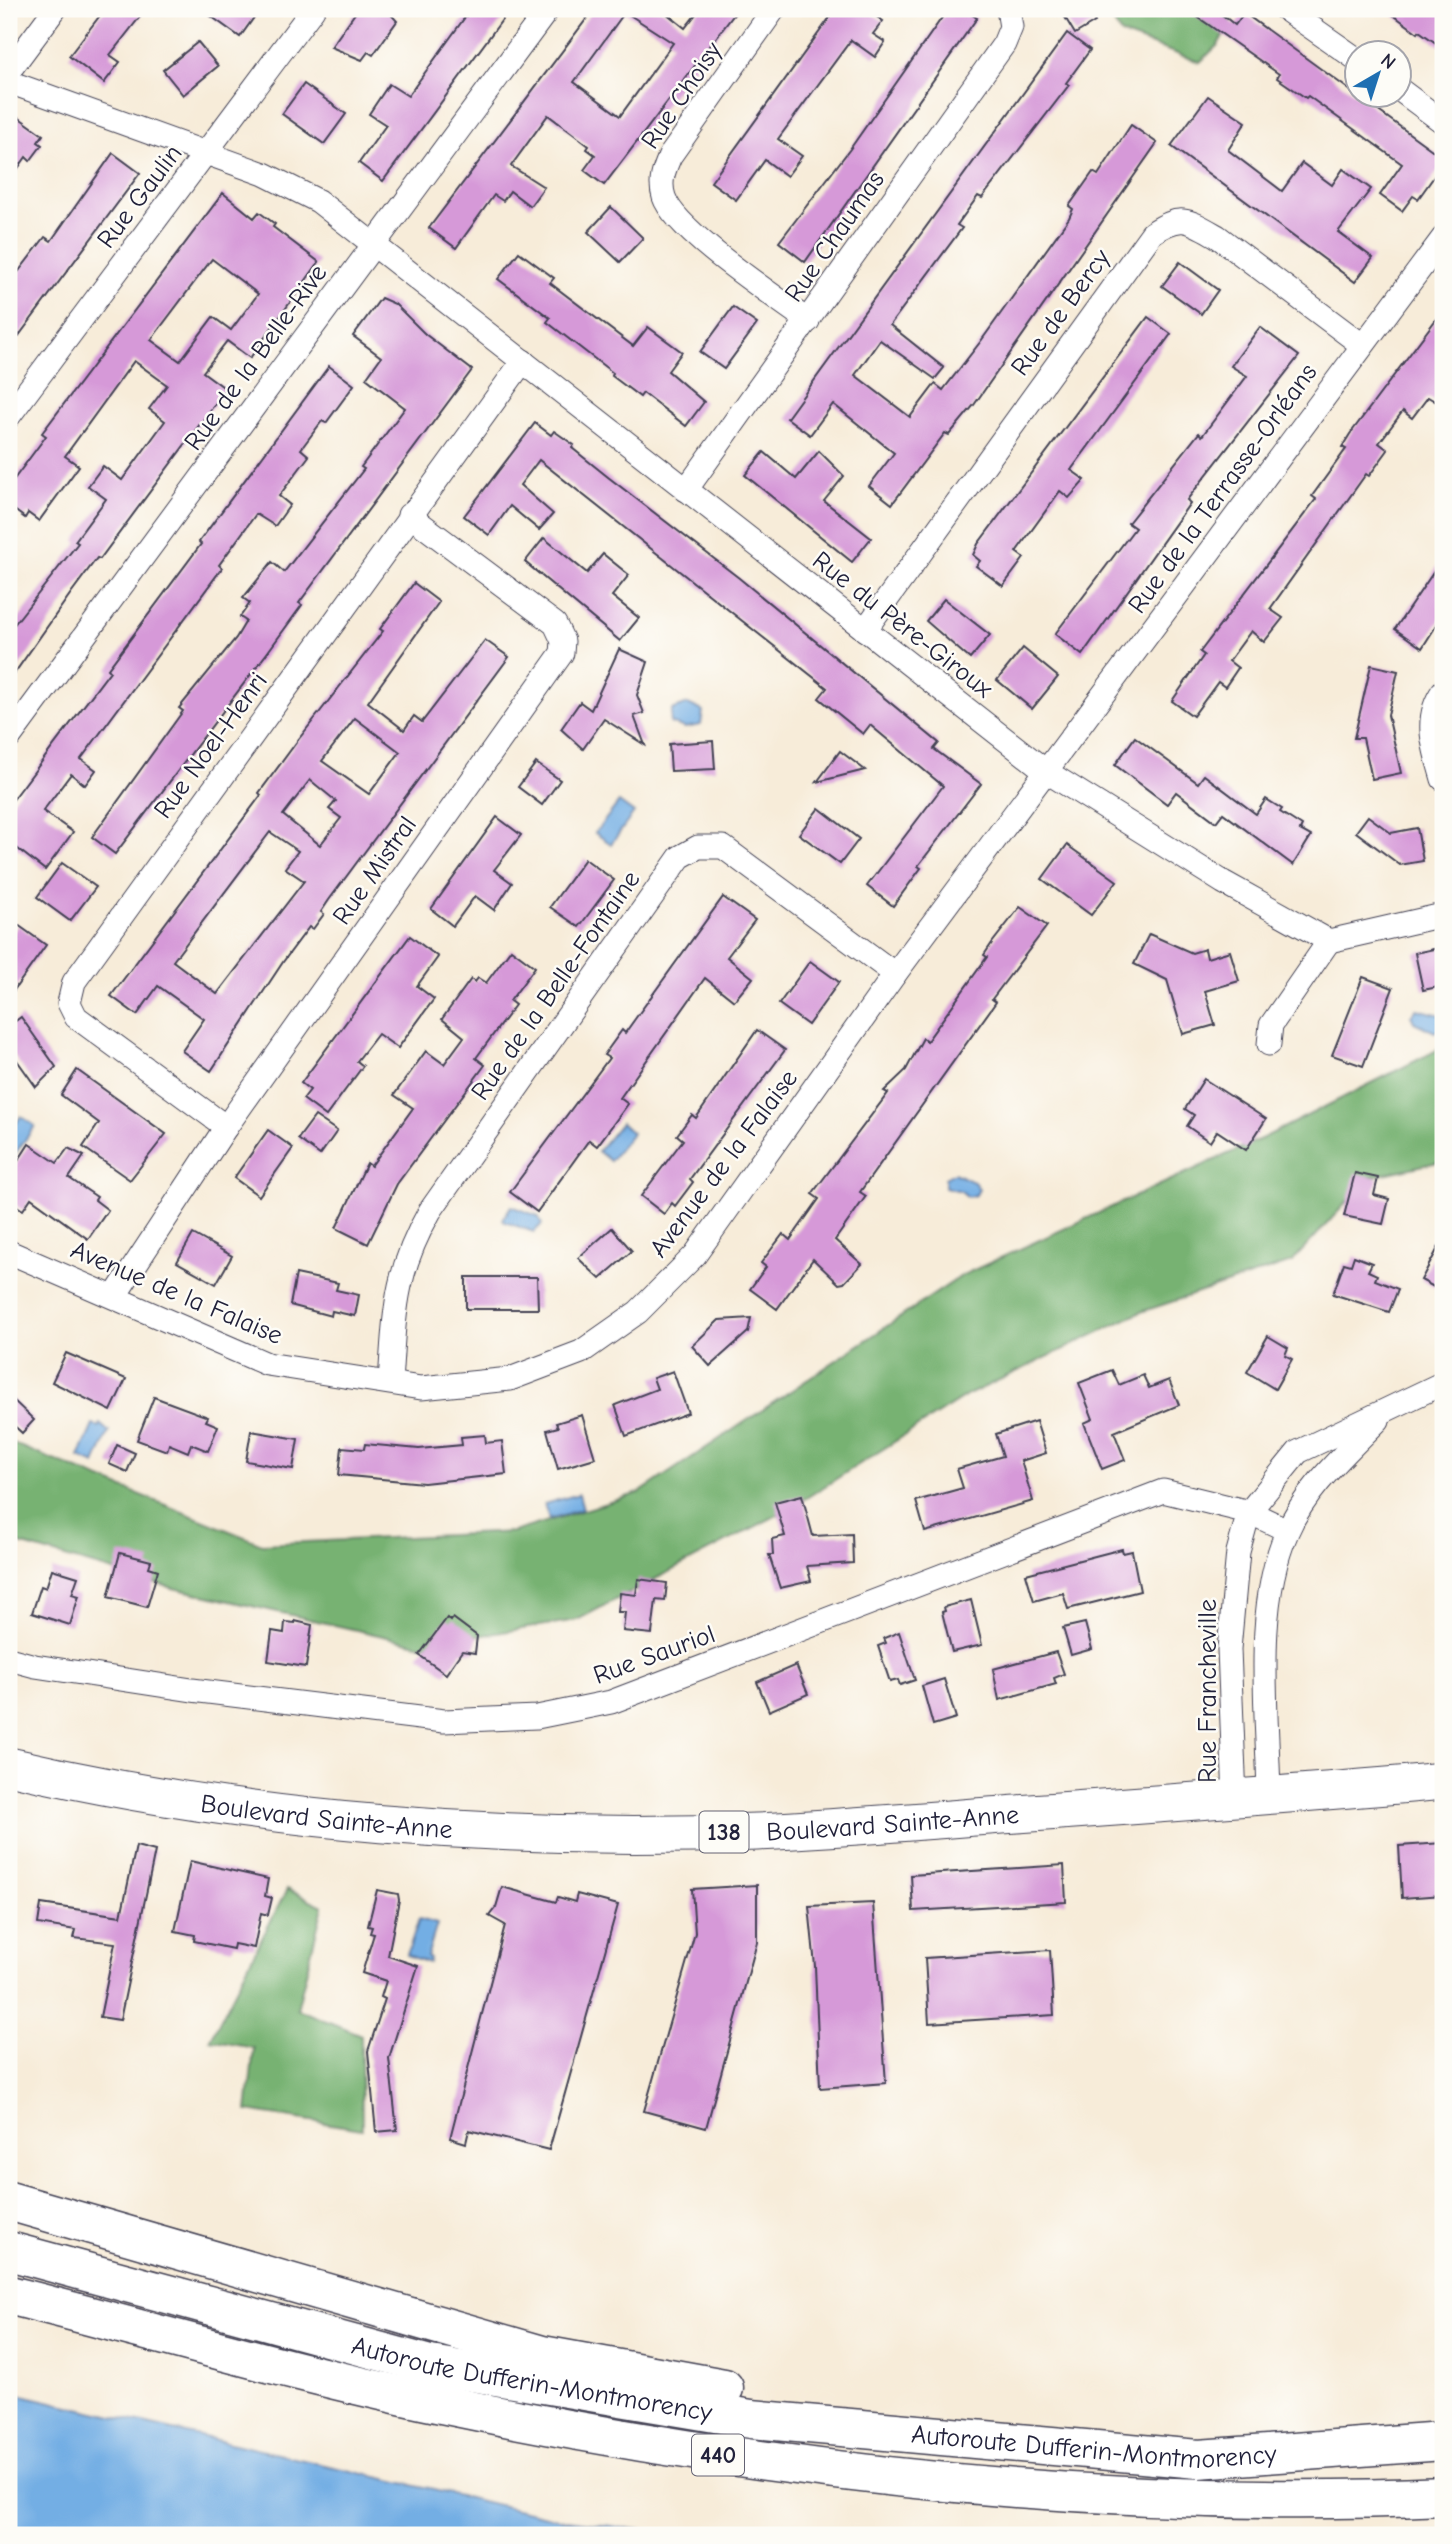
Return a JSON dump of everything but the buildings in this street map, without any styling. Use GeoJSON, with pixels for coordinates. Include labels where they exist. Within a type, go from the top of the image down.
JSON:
{"type":"FeatureCollection","features":[{"type":"Feature","properties":{"kind":"highway"},"geometry":{"type":"LineString","coordinates":[[9,2201],[542,2355],[1051,2446]]}},
{"type":"Feature","properties":{"kind":"highway","name":"Autoroute Dufferin-Montmorency"},"geometry":{"type":"LineString","coordinates":[[9,2251],[430,2365],[751,2419],[1198,2459],[1443,2441]]}},
{"type":"Feature","properties":{"kind":"highway","name":"Autoroute Dufferin-Montmorency"},"geometry":{"type":"LineString","coordinates":[[9,2295],[438,2403],[627,2441],[785,2465],[1012,2489],[1235,2501],[1443,2496]]}},
{"type":"Feature","properties":{"kind":"main road","name":"Boulevard Sainte-Anne"},"geometry":{"type":"LineString","coordinates":[[9,1766],[210,1803],[369,1822],[566,1833],[756,1832],[1443,1782]]}},
{"type":"Feature","properties":{"kind":"street"},"geometry":{"type":"LineString","coordinates":[[9,71],[55,9]]}},
{"type":"Feature","properties":{"kind":"street","name":"Rue Gaulin"},"geometry":{"type":"LineString","coordinates":[[9,416],[313,9]]}},
{"type":"Feature","properties":{"kind":"street","name":"Rue de la Belle-Rive"},"geometry":{"type":"LineString","coordinates":[[9,738],[548,9]]}},
{"type":"Feature","properties":{"kind":"street","name":"Rue Choisy"},"geometry":{"type":"LineString","coordinates":[[774,9],[670,156],[661,178],[664,199],[680,223],[808,321]]}},
{"type":"Feature","properties":{"kind":"street","name":"Rue Chaumas"},"geometry":{"type":"LineString","coordinates":[[686,490],[1004,44],[1010,27],[1008,9]]}},
{"type":"Feature","properties":{"kind":"street"},"geometry":{"type":"LineString","coordinates":[[1300,13],[1344,49]]}},
{"type":"Feature","properties":{"kind":"street","name":"Rue du Père-Giroux"},"geometry":{"type":"LineString","coordinates":[[9,82],[264,174],[318,201],[1047,772],[1223,882],[1329,941]]}},
{"type":"Feature","properties":{"kind":"street"},"geometry":{"type":"LineString","coordinates":[[1414,101],[1443,122]]}},
{"type":"Feature","properties":{"kind":"street","name":"Rue de Bercy"},"geometry":{"type":"LineString","coordinates":[[865,630],[1152,233],[1171,220],[1193,222],[1217,236],[1362,345]]}},
{"type":"Feature","properties":{"kind":"street","name":"Rue de la Terrasse-Orléans"},"geometry":{"type":"LineString","coordinates":[[1047,772],[1443,238]]}},
{"type":"Feature","properties":{"kind":"street","name":"Rue Noel-Henri"},"geometry":{"type":"LineString","coordinates":[[226,1127],[76,1017],[69,1003],[74,982],[523,361]]}},
{"type":"Feature","properties":{"kind":"street","name":"Rue Mistral"},"geometry":{"type":"LineString","coordinates":[[114,1297],[226,1127],[562,653],[563,641],[555,624],[410,515]]}},
{"type":"Feature","properties":{"kind":"street"},"geometry":{"type":"LineString","coordinates":[[1443,691],[1434,705],[1432,716],[1443,779]]}},
{"type":"Feature","properties":{"kind":"street","name":"Avenue de la Falaise"},"geometry":{"type":"LineString","coordinates":[[9,1252],[267,1364],[421,1388],[510,1379],[581,1352],[638,1312],[695,1255],[895,974],[1047,772]]}},
{"type":"Feature","properties":{"kind":"street","name":"Rue de la Belle-Fontaine"},"geometry":{"type":"LineString","coordinates":[[390,1382],[397,1289],[410,1246],[430,1211],[680,857],[698,847],[723,847],[895,974]]}},
{"type":"Feature","properties":{"kind":"street"},"geometry":{"type":"LineString","coordinates":[[1269,1044],[1271,1025],[1329,941],[1443,915]]}},
{"type":"Feature","properties":{"kind":"street","name":"Rue Francheville"},"geometry":{"type":"LineString","coordinates":[[1252,1798],[1229,1649],[1238,1552],[1249,1512],[1298,1452],[1443,1383]]}},
{"type":"Feature","properties":{"kind":"street","name":"Rue Francheville"},"geometry":{"type":"LineString","coordinates":[[1252,1798],[1271,1594],[1287,1530],[1320,1480],[1390,1408]]}},
{"type":"Feature","properties":{"kind":"street","name":"Rue Sauriol"},"geometry":{"type":"LineString","coordinates":[[9,1659],[35,1666],[192,1690],[444,1721],[537,1717],[611,1702],[1163,1491],[1249,1512],[1287,1530]]}},
{"type":"Feature","properties":{"kind":"green space"},"geometry":{"type":"Polygon","coordinates":[[[1105,9],[1238,9],[1218,45],[1200,62],[1121,34],[1105,9]]]}},
{"type":"Feature","properties":{"kind":"green space"},"geometry":{"type":"Polygon","coordinates":[[[1443,1047],[1443,1161],[1370,1177],[1292,1262],[1141,1312],[968,1395],[789,1509],[577,1620],[422,1645],[173,1588],[9,1541],[9,1442],[262,1544],[513,1532],[639,1493],[963,1275],[1265,1137],[1443,1047]]]}},
{"type":"Feature","properties":{"kind":"green space"},"geometry":{"type":"Polygon","coordinates":[[[287,1889],[323,1906],[297,2009],[361,2035],[362,2129],[247,2111],[254,2048],[210,2040],[287,1889]]]}},
{"type":"Feature","properties":{"kind":"water"},"geometry":{"type":"Polygon","coordinates":[[[688,704],[703,711],[701,725],[685,728],[670,723],[672,710],[688,704]]]}},
{"type":"Feature","properties":{"kind":"water"},"geometry":{"type":"Polygon","coordinates":[[[619,802],[634,813],[611,844],[595,833],[619,802]]]}},
{"type":"Feature","properties":{"kind":"water"},"geometry":{"type":"Polygon","coordinates":[[[1417,1009],[1441,1015],[1443,1027],[1435,1032],[1414,1022],[1411,1015],[1417,1009]]]}},
{"type":"Feature","properties":{"kind":"water"},"geometry":{"type":"Polygon","coordinates":[[[21,1116],[35,1126],[15,1154],[9,1149],[9,1134],[21,1116]]]}},
{"type":"Feature","properties":{"kind":"water"},"geometry":{"type":"Polygon","coordinates":[[[621,1123],[632,1133],[610,1161],[598,1151],[621,1123]]]}},
{"type":"Feature","properties":{"kind":"water"},"geometry":{"type":"Polygon","coordinates":[[[954,1173],[974,1182],[979,1189],[976,1195],[968,1197],[961,1191],[945,1187],[945,1178],[954,1173]]]}},
{"type":"Feature","properties":{"kind":"water"},"geometry":{"type":"Polygon","coordinates":[[[511,1206],[538,1216],[542,1224],[534,1232],[505,1222],[503,1219],[511,1206]]]}},
{"type":"Feature","properties":{"kind":"water"},"geometry":{"type":"Polygon","coordinates":[[[100,1424],[109,1432],[95,1464],[79,1457],[93,1425],[99,1427],[100,1424]]]}},
{"type":"Feature","properties":{"kind":"water"},"geometry":{"type":"Polygon","coordinates":[[[579,1494],[583,1509],[549,1519],[544,1504],[579,1494]]]}},
{"type":"Feature","properties":{"kind":"water"},"geometry":{"type":"Polygon","coordinates":[[[419,1919],[437,1924],[427,1957],[430,1959],[429,1963],[407,1955],[419,1919]]]}},
{"type":"Feature","properties":{"kind":"water"},"geometry":{"type":"Polygon","coordinates":[[[9,2392],[559,2519],[676,2535],[9,2535],[9,2392]]]}}]}
